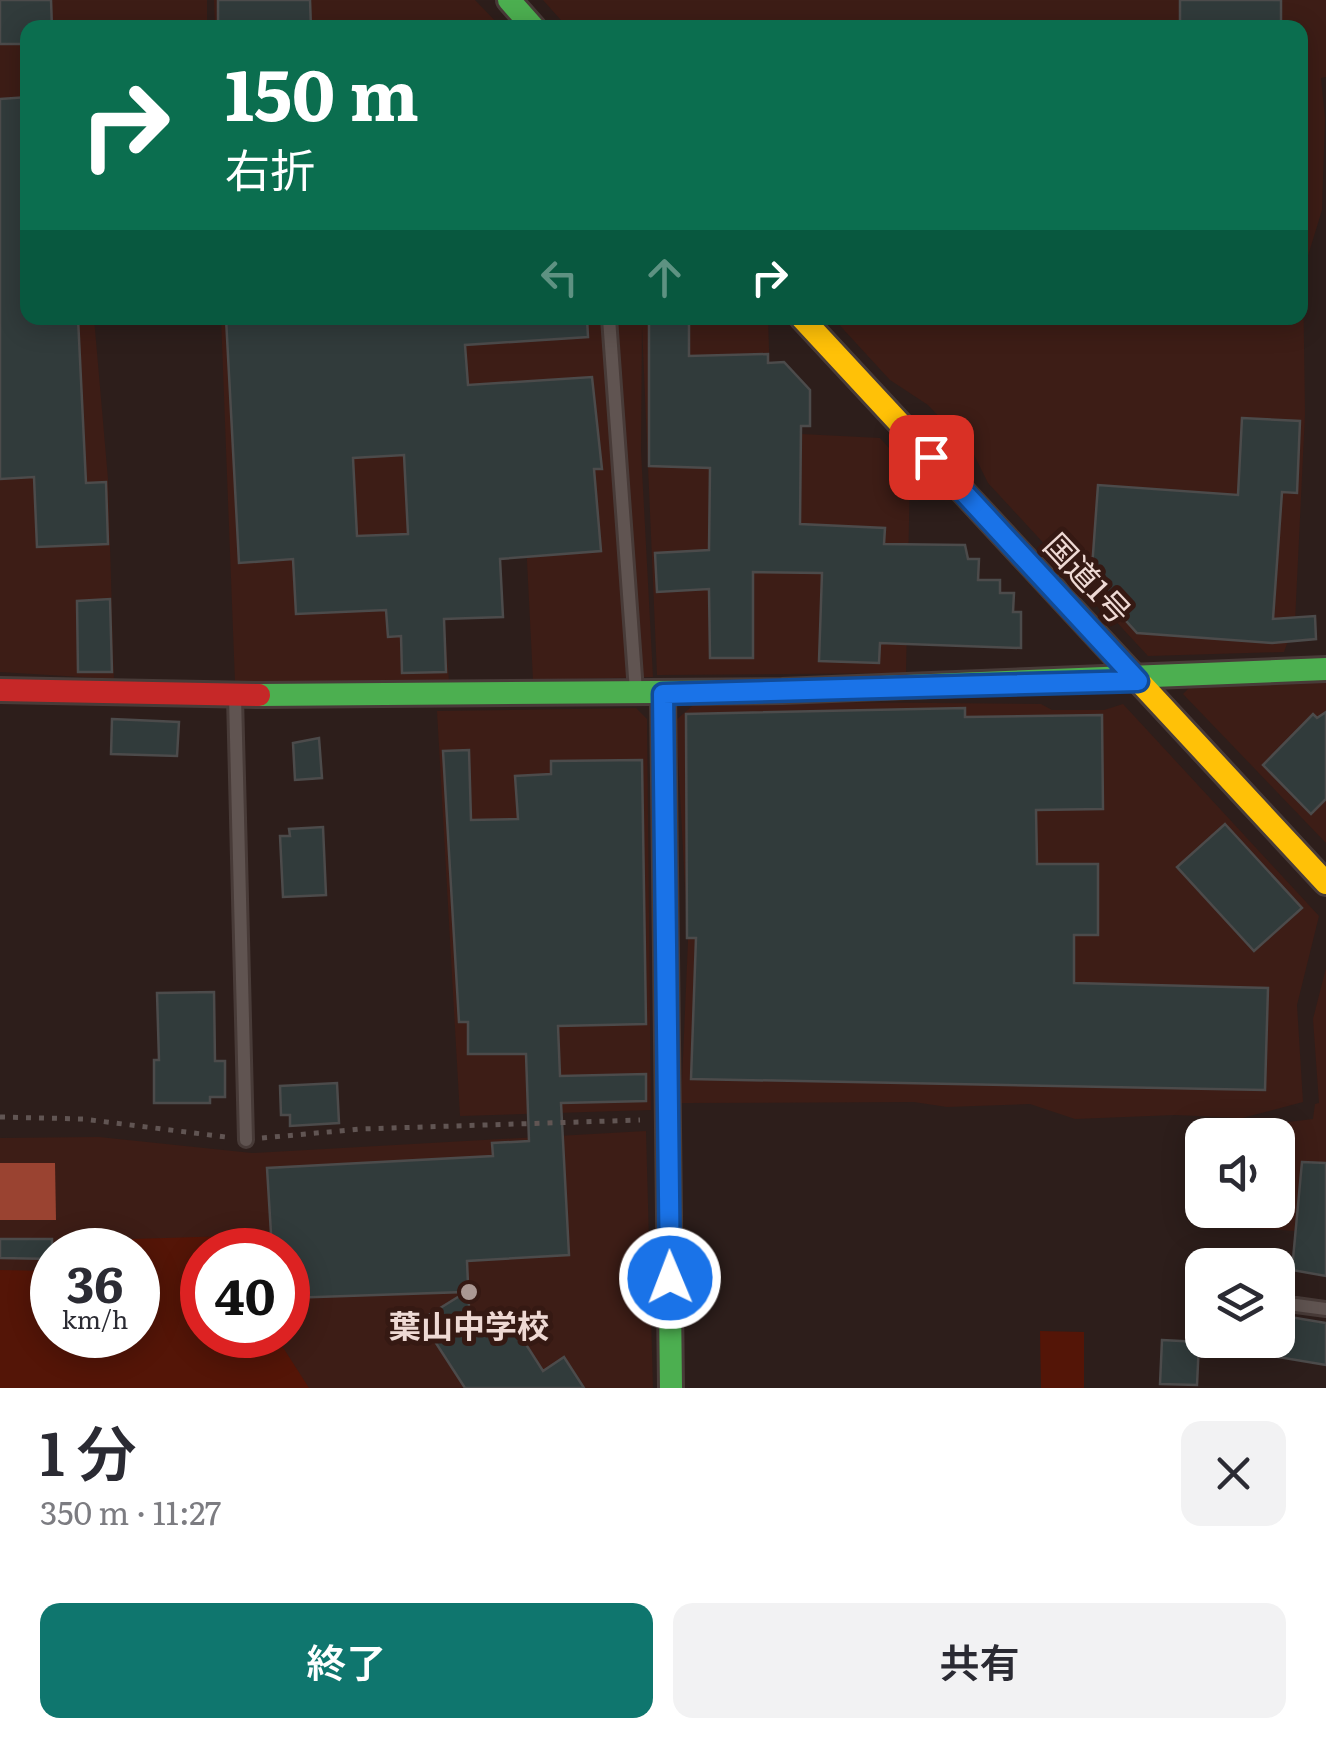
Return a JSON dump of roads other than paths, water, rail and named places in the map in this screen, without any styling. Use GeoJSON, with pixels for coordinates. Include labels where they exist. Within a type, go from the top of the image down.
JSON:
{"type":"FeatureCollection","features":[{"type":"Feature","properties":{"kind":"main road"},"geometry":{"type":"LineString","coordinates":[[508,0],[527,20]]}},
{"type":"Feature","properties":{"kind":"main road","name":"国道1号"},"geometry":{"type":"LineString","coordinates":[[808,325],[1326,883]]}},
{"type":"Feature","properties":{"kind":"main road"},"geometry":{"type":"LineString","coordinates":[[0,690],[235,695],[663,694],[1138,681],[1326,669]]}},
{"type":"Feature","properties":{"kind":"main road"},"geometry":{"type":"LineString","coordinates":[[663,694],[671,1388]]}},
{"type":"Feature","properties":{"kind":"lane"},"geometry":{"type":"LineString","coordinates":[[610,325],[636,694]]}},
{"type":"Feature","properties":{"kind":"lane"},"geometry":{"type":"LineString","coordinates":[[235,695],[246,1140]]}},
{"type":"Feature","properties":{"kind":"lane"},"geometry":{"type":"LineString","coordinates":[[1296,1305],[1326,1309]]}},
{"type":"Feature","properties":{"kind":"place","name":"葉山中学校"},"geometry":{"type":"Point","coordinates":[469,1292]}}]}
